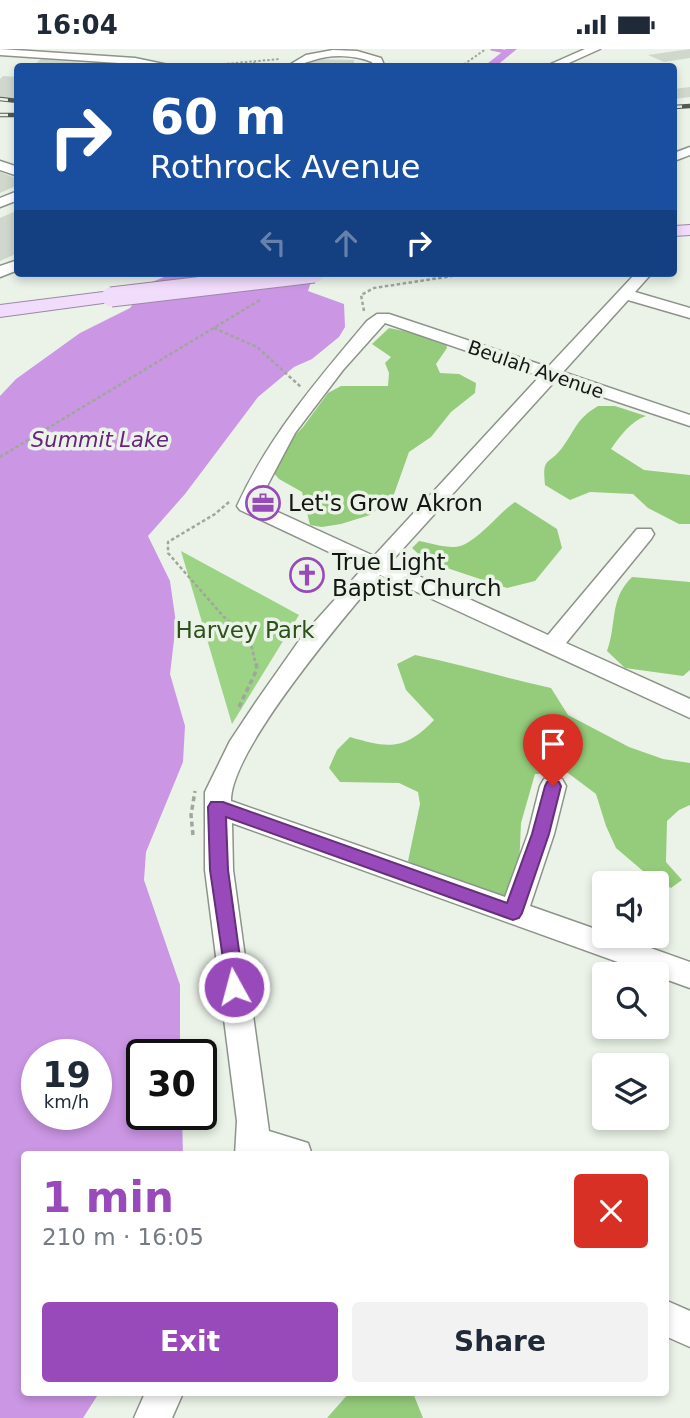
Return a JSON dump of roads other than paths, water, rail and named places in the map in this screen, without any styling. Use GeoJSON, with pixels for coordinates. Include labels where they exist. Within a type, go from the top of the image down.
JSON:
{"type":"FeatureCollection","features":[{"type":"Feature","properties":{"kind":"main road"},"geometry":{"type":"LineString","coordinates":[[0,311],[280,277]]}},
{"type":"Feature","properties":{"kind":"street"},"geometry":{"type":"LineString","coordinates":[[351,54],[367,49]]}},
{"type":"Feature","properties":{"kind":"street"},"geometry":{"type":"LineString","coordinates":[[559,63],[595,49]]}},
{"type":"Feature","properties":{"kind":"street"},"geometry":{"type":"LineString","coordinates":[[0,52],[60,52],[148,63]]}},
{"type":"Feature","properties":{"kind":"street"},"geometry":{"type":"LineString","coordinates":[[297,63],[308,56],[351,54],[373,58],[376,63]]}},
{"type":"Feature","properties":{"kind":"street"},"geometry":{"type":"LineString","coordinates":[[252,1150],[248,1067],[219,870],[218,792],[239,748],[312,641],[376,566],[640,277]]}},
{"type":"Feature","properties":{"kind":"street"},"geometry":{"type":"LineString","coordinates":[[625,294],[690,313]]}},
{"type":"Feature","properties":{"kind":"street","name":"Beulah Avenue"},"geometry":{"type":"LineString","coordinates":[[376,566],[247,506],[259,474],[284,434],[358,343],[374,318],[690,421]]}},
{"type":"Feature","properties":{"kind":"street"},"geometry":{"type":"LineString","coordinates":[[551,646],[644,534]]}},
{"type":"Feature","properties":{"kind":"street"},"geometry":{"type":"LineString","coordinates":[[376,566],[690,709]]}},
{"type":"Feature","properties":{"kind":"street"},"geometry":{"type":"LineString","coordinates":[[513,913],[541,834],[553,786]]}},
{"type":"Feature","properties":{"kind":"street"},"geometry":{"type":"LineString","coordinates":[[217,807],[690,975]]}},
{"type":"Feature","properties":{"kind":"street"},"geometry":{"type":"LineString","coordinates":[[669,1320],[690,1329]]}},
{"type":"Feature","properties":{"kind":"street"},"geometry":{"type":"LineString","coordinates":[[153,1418],[163,1396]]}},
{"type":"Feature","properties":{"kind":"water","name":"Summit Lake"},"geometry":{"type":"Polygon","coordinates":[[[164,277],[313,277],[308,291],[344,304],[345,327],[339,337],[312,359],[294,367],[258,397],[185,494],[148,536],[170,581],[176,623],[170,674],[185,726],[183,762],[146,852],[144,880],[180,985],[180,1039],[126,1039],[126,1130],[182,1130],[183,1151],[21,1151],[21,1396],[97,1396],[83,1418],[0,1418],[0,396],[16,379],[80,333],[130,308],[147,284],[164,277]]]}},
{"type":"Feature","properties":{"kind":"waterway"},"geometry":{"type":"LineString","coordinates":[[492,49],[507,52]]}},
{"type":"Feature","properties":{"kind":"waterway"},"geometry":{"type":"LineString","coordinates":[[493,63],[512,49]]}},
{"type":"Feature","properties":{"kind":"railway"},"geometry":{"type":"LineString","coordinates":[[0,99],[14,101]]}},
{"type":"Feature","properties":{"kind":"railway"},"geometry":{"type":"LineString","coordinates":[[677,107],[690,106]]}},
{"type":"Feature","properties":{"kind":"railway"},"geometry":{"type":"LineString","coordinates":[[0,115],[14,115]]}},
{"type":"Feature","properties":{"kind":"place","name":"Let's Grow Akron"},"geometry":{"type":"Point","coordinates":[263,503]}},
{"type":"Feature","properties":{"kind":"place","name":"True Light Baptist Church"},"geometry":{"type":"Point","coordinates":[307,575]}},
{"type":"Feature","properties":{"kind":"park label","name":"Harvey Park"},"geometry":{"type":"Point","coordinates":[245,630]}}]}
